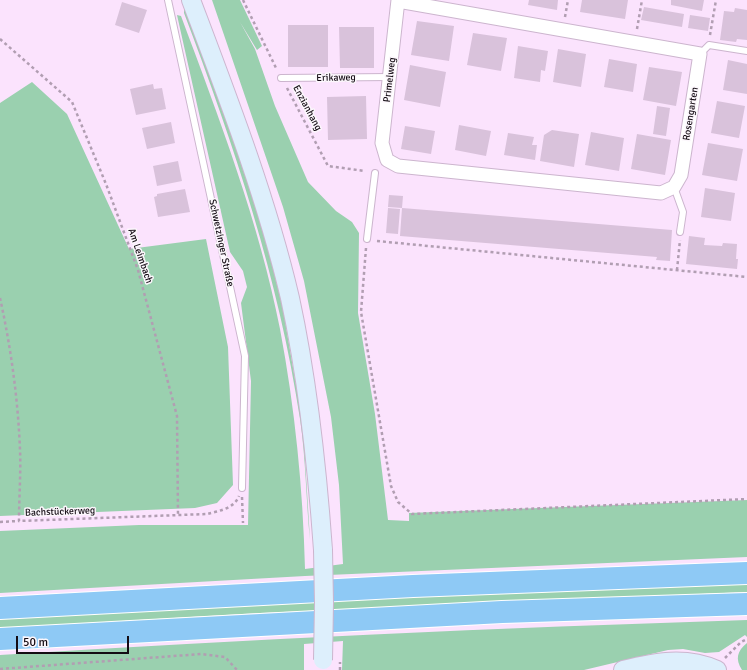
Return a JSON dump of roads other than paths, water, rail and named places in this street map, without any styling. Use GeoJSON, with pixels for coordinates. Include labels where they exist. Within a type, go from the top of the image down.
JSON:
{"type":"FeatureCollection","features":[{"type":"Feature","properties":{"kind":"highway"},"geometry":{"type":"LineString","coordinates":[[0,608],[381,587],[747,573]]}},
{"type":"Feature","properties":{"kind":"highway"},"geometry":{"type":"LineString","coordinates":[[0,639],[486,613],[747,604]]}},
{"type":"Feature","properties":{"kind":"main road"},"geometry":{"type":"LineString","coordinates":[[191,0],[237,122],[274,238],[290,298],[310,406],[317,468],[323,550],[324,603],[322,665]]}},
{"type":"Feature","properties":{"kind":"main road"},"geometry":{"type":"LineString","coordinates":[[623,670],[674,660],[690,661],[717,670]]}},
{"type":"Feature","properties":{"kind":"street"},"geometry":{"type":"LineString","coordinates":[[398,1],[635,43],[704,49]]}},
{"type":"Feature","properties":{"kind":"street","name":"Primelweg"},"geometry":{"type":"LineString","coordinates":[[398,1],[391,77],[382,143],[387,160],[398,166],[661,193],[674,187]]}},
{"type":"Feature","properties":{"kind":"street","name":"Rosengarten"},"geometry":{"type":"LineString","coordinates":[[674,187],[681,175],[704,49]]}},
{"type":"Feature","properties":{"kind":"lane","name":"Schwetzinger Straße"},"geometry":{"type":"LineString","coordinates":[[168,0],[245,356],[242,488]]}},
{"type":"Feature","properties":{"kind":"lane"},"geometry":{"type":"LineString","coordinates":[[704,49],[747,51]]}},
{"type":"Feature","properties":{"kind":"lane","name":"Erikaweg"},"geometry":{"type":"LineString","coordinates":[[281,78],[391,77]]}},
{"type":"Feature","properties":{"kind":"lane"},"geometry":{"type":"LineString","coordinates":[[367,240],[375,173]]}},
{"type":"Feature","properties":{"kind":"lane"},"geometry":{"type":"LineString","coordinates":[[674,187],[683,212],[680,232]]}}]}
